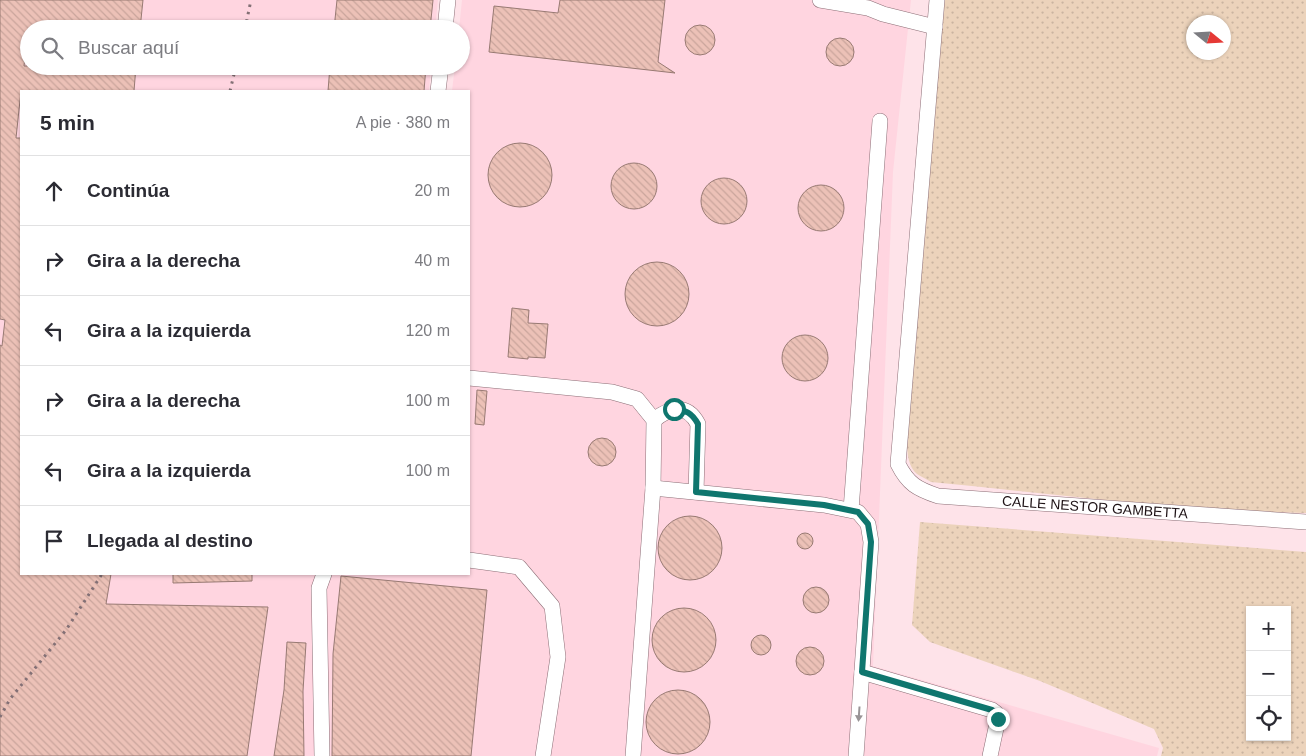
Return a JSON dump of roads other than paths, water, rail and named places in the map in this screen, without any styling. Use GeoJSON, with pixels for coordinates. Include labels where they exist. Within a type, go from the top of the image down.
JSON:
{"type":"FeatureCollection","features":[{"type":"Feature","properties":{"kind":"street"},"geometry":{"type":"LineString","coordinates":[[446,20],[448,0]]}},
{"type":"Feature","properties":{"kind":"street"},"geometry":{"type":"LineString","coordinates":[[820,0],[868,8],[884,7],[935,27],[937,0]]}},
{"type":"Feature","properties":{"kind":"street","name":"CALLE NESTOR GAMBETTA"},"geometry":{"type":"LineString","coordinates":[[935,27],[898,464],[906,478],[912,485],[922,491],[938,496],[1306,522]]}},
{"type":"Feature","properties":{"kind":"street"},"geometry":{"type":"LineString","coordinates":[[438,90],[440,75]]}},
{"type":"Feature","properties":{"kind":"street"},"geometry":{"type":"LineString","coordinates":[[851,510],[880,121]]}},
{"type":"Feature","properties":{"kind":"street"},"geometry":{"type":"LineString","coordinates":[[470,378],[612,392],[637,399],[654,420],[653,488],[633,756]]}},
{"type":"Feature","properties":{"kind":"street"},"geometry":{"type":"LineString","coordinates":[[654,420],[665,411],[674,409],[684,410],[693,415],[698,424],[696,492]]}},
{"type":"Feature","properties":{"kind":"street"},"geometry":{"type":"LineString","coordinates":[[653,488],[824,505],[858,512],[868,524],[871,542],[856,756]]}},
{"type":"Feature","properties":{"kind":"street"},"geometry":{"type":"LineString","coordinates":[[470,560],[519,567],[552,606],[558,657],[543,756]]}},
{"type":"Feature","properties":{"kind":"street"},"geometry":{"type":"LineString","coordinates":[[322,756],[319,588],[324,575]]}},
{"type":"Feature","properties":{"kind":"street"},"geometry":{"type":"LineString","coordinates":[[862,672],[992,710],[996,713],[998,719],[990,756]]}},
{"type":"Feature","properties":{"kind":"railway"},"geometry":{"type":"LineString","coordinates":[[247,20],[251,0]]}},
{"type":"Feature","properties":{"kind":"railway"},"geometry":{"type":"LineString","coordinates":[[230,90],[234,75]]}},
{"type":"Feature","properties":{"kind":"railway"},"geometry":{"type":"LineString","coordinates":[[0,717],[10,699],[66,630],[101,575]]}}]}
